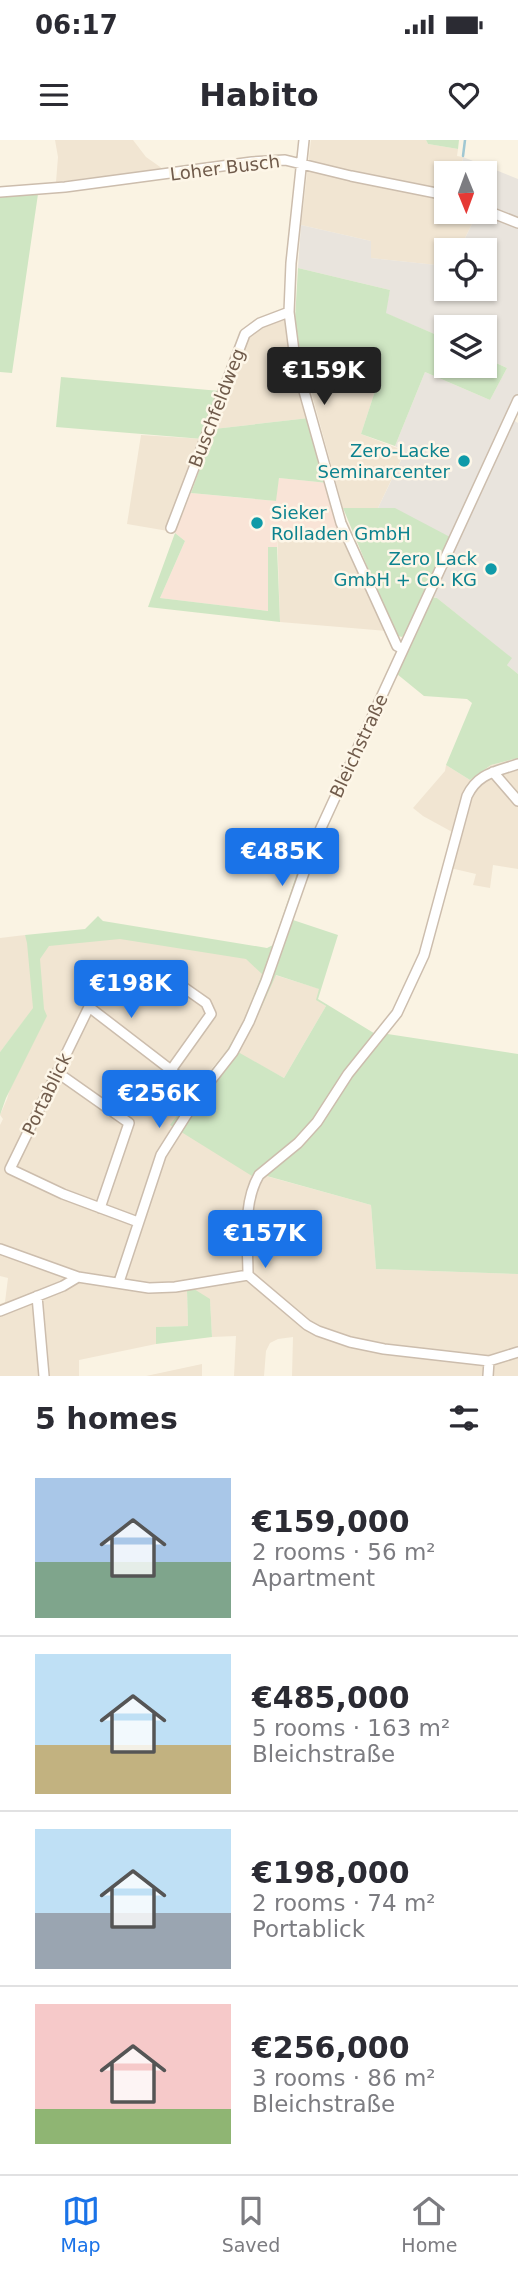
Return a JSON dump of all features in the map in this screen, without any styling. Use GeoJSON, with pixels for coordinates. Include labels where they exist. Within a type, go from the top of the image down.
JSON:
{"type":"FeatureCollection","features":[{"type":"Feature","properties":{"kind":"street"},"geometry":{"type":"LineString","coordinates":[[304,140],[289,312],[295,359],[341,523],[397,646],[403,649]]}},
{"type":"Feature","properties":{"kind":"street","name":"Loher Busch"},"geometry":{"type":"LineString","coordinates":[[0,192],[65,187],[285,160],[434,193]]}},
{"type":"Feature","properties":{"kind":"street"},"geometry":{"type":"LineString","coordinates":[[497,215],[518,223]]}},
{"type":"Feature","properties":{"kind":"street","name":"Buschfeldweg"},"geometry":{"type":"LineString","coordinates":[[171,528],[245,334],[260,323],[289,312]]}},
{"type":"Feature","properties":{"kind":"street","name":"Bleichstraße"},"geometry":{"type":"LineString","coordinates":[[119,1282],[161,1155],[199,1095],[233,1052],[257,1004],[315,841],[518,400]]}},
{"type":"Feature","properties":{"kind":"street"},"geometry":{"type":"LineString","coordinates":[[248,1275],[248,1216],[255,1182],[317,1122],[348,1074],[397,1013],[424,956],[467,796],[477,780],[518,764]]}},
{"type":"Feature","properties":{"kind":"street"},"geometry":{"type":"LineString","coordinates":[[493,772],[518,801]]}},
{"type":"Feature","properties":{"kind":"street","name":"Portablick"},"geometry":{"type":"LineString","coordinates":[[138,1222],[64,1194],[10,1169],[100,985],[124,972],[169,977],[206,1003],[211,1014],[171,1070]]}},
{"type":"Feature","properties":{"kind":"street"},"geometry":{"type":"LineString","coordinates":[[89,1007],[199,1095]]}},
{"type":"Feature","properties":{"kind":"street"},"geometry":{"type":"LineString","coordinates":[[58,1073],[130,1124],[100,1208]]}},
{"type":"Feature","properties":{"kind":"street"},"geometry":{"type":"LineString","coordinates":[[0,1249],[78,1277],[149,1287],[175,1287],[248,1275],[307,1325],[318,1331],[350,1342],[384,1349],[489,1361],[518,1352]]}},
{"type":"Feature","properties":{"kind":"street"},"geometry":{"type":"LineString","coordinates":[[0,1311],[63,1286],[78,1277]]}},
{"type":"Feature","properties":{"kind":"street"},"geometry":{"type":"LineString","coordinates":[[37,1296],[44,1376]]}},
{"type":"Feature","properties":{"kind":"street"},"geometry":{"type":"LineString","coordinates":[[488,1376],[489,1361]]}},
{"type":"Feature","properties":{"kind":"shaded area"},"geometry":{"type":"Polygon","coordinates":[[[55,140],[133,140],[146,157],[163,169],[56,182],[58,157],[55,140]]]}},
{"type":"Feature","properties":{"kind":"shaded area"},"geometry":{"type":"Polygon","coordinates":[[[311,140],[426,140],[428,144],[458,149],[457,156],[463,157],[462,161],[434,161],[434,224],[472,224],[465,238],[434,238],[434,265],[370,258],[371,241],[301,225],[311,140]]]}},
{"type":"Feature","properties":{"kind":"shaded area"},"geometry":{"type":"Polygon","coordinates":[[[497,171],[518,179],[518,396],[508,417],[518,423],[518,674],[506,664],[511,658],[437,598],[425,593],[395,508],[378,508],[405,452],[395,446],[425,372],[490,400],[507,368],[497,363],[497,315],[434,315],[434,334],[385,313],[390,290],[298,268],[301,225],[371,241],[371,258],[434,265],[434,301],[497,301],[497,238],[465,238],[472,224],[497,224],[497,171]]]}},
{"type":"Feature","properties":{"kind":"shaded area"},"geometry":{"type":"Polygon","coordinates":[[[280,318],[286,321],[289,347],[309,418],[214,429],[248,336],[280,318]]]}},
{"type":"Feature","properties":{"kind":"shaded area"},"geometry":{"type":"Polygon","coordinates":[[[300,351],[377,385],[361,434],[405,451],[378,508],[343,508],[300,351]]]}},
{"type":"Feature","properties":{"kind":"shaded area"},"geometry":{"type":"Polygon","coordinates":[[[141,435],[203,439],[168,531],[127,524],[141,435]]]}},
{"type":"Feature","properties":{"kind":"shaded area"},"geometry":{"type":"Polygon","coordinates":[[[279,478],[328,483],[344,535],[278,529],[277,547],[268,548],[269,611],[160,598],[185,541],[175,533],[191,493],[275,501],[279,478]]]}},
{"type":"Feature","properties":{"kind":"shaded area"},"geometry":{"type":"Polygon","coordinates":[[[277,529],[344,535],[387,631],[280,622],[277,529]]]}},
{"type":"Feature","properties":{"kind":"shaded area"},"geometry":{"type":"Polygon","coordinates":[[[518,758],[518,869],[493,865],[490,888],[473,885],[476,874],[446,867],[454,833],[413,808],[445,771],[446,765],[470,780],[491,765],[518,758]]]}},
{"type":"Feature","properties":{"kind":"shaded area"},"geometry":{"type":"Polygon","coordinates":[[[25,935],[28,942],[97,935],[268,959],[244,1020],[227,1050],[191,1094],[176,1118],[255,1173],[371,1205],[376,1269],[518,1274],[518,1376],[292,1376],[293,1337],[270,1343],[266,1351],[264,1376],[234,1376],[236,1336],[212,1337],[210,1300],[187,1290],[188,1326],[156,1327],[156,1344],[79,1360],[79,1376],[0,1376],[0,1304],[5,1302],[8,1278],[0,1276],[0,1125],[3,1119],[0,1115],[33,1009],[0,1052],[0,938],[25,935]]]}},
{"type":"Feature","properties":{"kind":"shaded area"},"geometry":{"type":"Polygon","coordinates":[[[275,975],[320,989],[317,1000],[326,1006],[284,1078],[238,1053],[275,975]]]}},
{"type":"Feature","properties":{"kind":"shaded area"},"geometry":{"type":"Polygon","coordinates":[[[202,1364],[202,1376],[146,1376],[202,1364]]]}},
{"type":"Feature","properties":{"kind":"green space"},"geometry":{"type":"Polygon","coordinates":[[[426,140],[459,140],[458,149],[428,144],[426,140]]]}},
{"type":"Feature","properties":{"kind":"green space"},"geometry":{"type":"Polygon","coordinates":[[[38,194],[12,373],[0,372],[0,196],[38,194]]]}},
{"type":"Feature","properties":{"kind":"green space"},"geometry":{"type":"Polygon","coordinates":[[[298,268],[390,290],[386,313],[434,334],[434,376],[425,372],[395,446],[361,434],[377,385],[300,351],[295,319],[298,268]]]}},
{"type":"Feature","properties":{"kind":"green space"},"geometry":{"type":"Polygon","coordinates":[[[497,363],[507,368],[490,400],[439,378],[497,378],[497,363]]]}},
{"type":"Feature","properties":{"kind":"green space"},"geometry":{"type":"Polygon","coordinates":[[[61,377],[220,391],[203,439],[56,427],[61,377]]]}},
{"type":"Feature","properties":{"kind":"green space"},"geometry":{"type":"Polygon","coordinates":[[[309,418],[328,483],[279,478],[276,501],[191,493],[214,429],[309,418]]]}},
{"type":"Feature","properties":{"kind":"green space"},"geometry":{"type":"Polygon","coordinates":[[[343,508],[395,508],[450,537],[402,637],[393,629],[343,508]]]}},
{"type":"Feature","properties":{"kind":"green space"},"geometry":{"type":"Polygon","coordinates":[[[175,533],[185,541],[160,598],[268,611],[268,547],[277,547],[280,622],[148,607],[175,533]]]}},
{"type":"Feature","properties":{"kind":"green space"},"geometry":{"type":"Polygon","coordinates":[[[432,597],[437,598],[512,658],[507,665],[518,674],[518,758],[491,765],[470,780],[446,765],[472,703],[467,699],[424,696],[397,674],[432,597]]]}},
{"type":"Feature","properties":{"kind":"green space"},"geometry":{"type":"Polygon","coordinates":[[[365,720],[373,725],[320,842],[293,920],[338,935],[318,999],[377,1035],[381,1033],[518,1054],[518,1274],[376,1269],[371,1205],[256,1173],[252,1176],[170,1125],[227,1050],[244,1020],[262,974],[246,959],[120,939],[49,946],[40,959],[44,1009],[47,1016],[0,1115],[0,1052],[33,1008],[25,935],[85,929],[98,916],[103,921],[267,948],[273,945],[304,852],[365,720]],[[276,975],[238,1052],[284,1078],[326,1006],[316,1000],[319,989],[276,975]]]}},
{"type":"Feature","properties":{"kind":"green space"},"geometry":{"type":"Polygon","coordinates":[[[194,1289],[210,1299],[212,1337],[156,1344],[156,1327],[188,1326],[187,1290],[194,1289]]]}},
{"type":"Feature","properties":{"kind":"waterway"},"geometry":{"type":"LineString","coordinates":[[463,156],[465,140]]}},
{"type":"Feature","properties":{"kind":"place","name":"Zero-Lacke Seminarcenter"},"geometry":{"type":"Point","coordinates":[464,461]}},
{"type":"Feature","properties":{"kind":"place","name":"Sieker Rolladen GmbH"},"geometry":{"type":"Point","coordinates":[257,523]}},
{"type":"Feature","properties":{"kind":"place","name":"Zero Lack GmbH + Co. KG"},"geometry":{"type":"Point","coordinates":[491,569]}}]}
